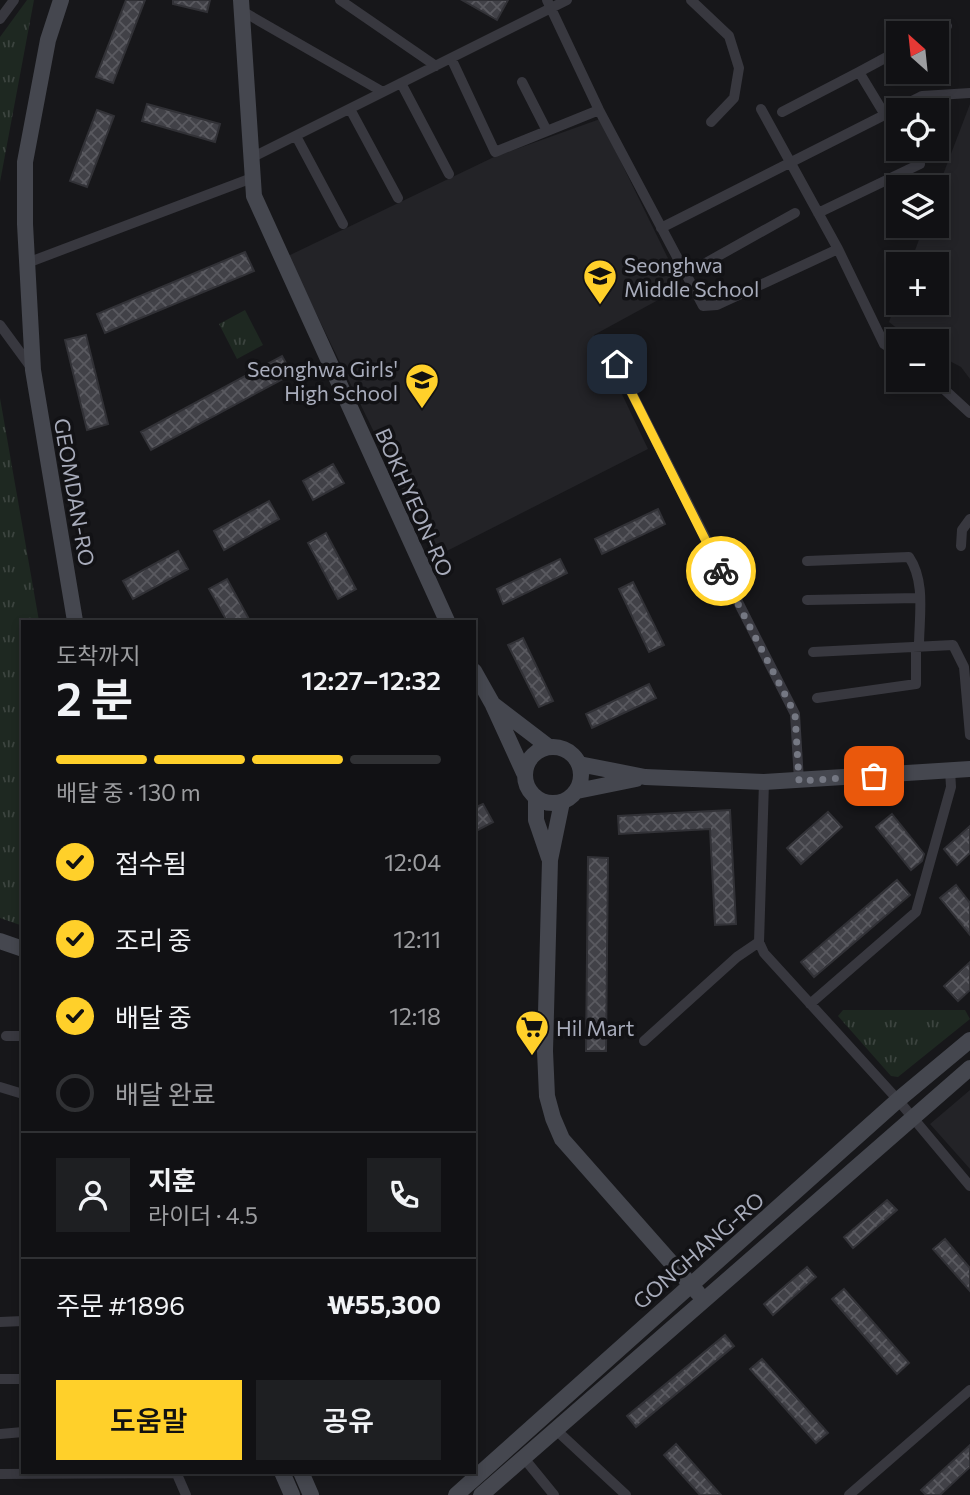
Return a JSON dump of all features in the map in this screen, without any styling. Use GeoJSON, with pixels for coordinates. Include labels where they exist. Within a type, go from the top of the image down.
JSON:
{"type":"FeatureCollection","features":[{"type":"Feature","properties":{"kind":"main road","name":"GEOMDAN-RO"},"geometry":{"type":"LineString","coordinates":[[61,0],[48,40],[25,162],[27,263],[33,370],[75,620]]}},
{"type":"Feature","properties":{"kind":"main road","name":"BOKHYEON-RO"},"geometry":{"type":"LineString","coordinates":[[242,5],[254,196],[447,620]]}},
{"type":"Feature","properties":{"kind":"main road"},"geometry":{"type":"LineString","coordinates":[[476,675],[524,773],[525,783],[536,798],[553,804],[562,802],[577,791],[645,777]]}},
{"type":"Feature","properties":{"kind":"main road"},"geometry":{"type":"LineString","coordinates":[[492,703],[548,747]]}},
{"type":"Feature","properties":{"kind":"main road"},"geometry":{"type":"LineString","coordinates":[[524,773],[532,756],[548,747],[567,750],[579,764],[581,773],[577,791]]}},
{"type":"Feature","properties":{"kind":"main road"},"geometry":{"type":"LineString","coordinates":[[579,764],[645,777],[764,782],[970,769]]}},
{"type":"Feature","properties":{"kind":"main road"},"geometry":{"type":"LineString","coordinates":[[536,798],[536,820],[550,860]]}},
{"type":"Feature","properties":{"kind":"main road"},"geometry":{"type":"LineString","coordinates":[[562,802],[550,860],[545,1051],[547,1096],[552,1118],[562,1139],[704,1300]]}},
{"type":"Feature","properties":{"kind":"main road"},"geometry":{"type":"LineString","coordinates":[[0,941],[21,947]]}},
{"type":"Feature","properties":{"kind":"main road","name":"GONGHANG-RO"},"geometry":{"type":"LineString","coordinates":[[456,1495],[898,1100],[970,1040]]}},
{"type":"Feature","properties":{"kind":"main road","name":"GONGHANG-RO"},"geometry":{"type":"LineString","coordinates":[[481,1495],[970,1068]]}},
{"type":"Feature","properties":{"kind":"main road"},"geometry":{"type":"LineString","coordinates":[[283,1474],[292,1495]]}},
{"type":"Feature","properties":{"kind":"main road"},"geometry":{"type":"LineString","coordinates":[[303,1474],[311,1495]]}},
{"type":"Feature","properties":{"kind":"street"},"geometry":{"type":"LineString","coordinates":[[0,19],[14,0]]}},
{"type":"Feature","properties":{"kind":"street"},"geometry":{"type":"LineString","coordinates":[[341,0],[436,66]]}},
{"type":"Feature","properties":{"kind":"street"},"geometry":{"type":"LineString","coordinates":[[251,159],[436,66],[549,4],[567,0]]}},
{"type":"Feature","properties":{"kind":"street"},"geometry":{"type":"LineString","coordinates":[[691,0],[729,36],[739,68],[734,98],[711,122]]}},
{"type":"Feature","properties":{"kind":"street"},"geometry":{"type":"LineString","coordinates":[[549,4],[600,110],[703,306],[718,305],[838,249]]}},
{"type":"Feature","properties":{"kind":"street"},"geometry":{"type":"LineString","coordinates":[[242,5],[383,92]]}},
{"type":"Feature","properties":{"kind":"street"},"geometry":{"type":"LineString","coordinates":[[782,112],[886,57]]}},
{"type":"Feature","properties":{"kind":"street"},"geometry":{"type":"LineString","coordinates":[[451,58],[495,152],[600,110]]}},
{"type":"Feature","properties":{"kind":"street"},"geometry":{"type":"LineString","coordinates":[[859,72],[885,115]]}},
{"type":"Feature","properties":{"kind":"street"},"geometry":{"type":"LineString","coordinates":[[522,82],[547,131]]}},
{"type":"Feature","properties":{"kind":"street"},"geometry":{"type":"LineString","coordinates":[[401,83],[449,174]]}},
{"type":"Feature","properties":{"kind":"street"},"geometry":{"type":"LineString","coordinates":[[661,228],[922,96],[970,93]]}},
{"type":"Feature","properties":{"kind":"street"},"geometry":{"type":"LineString","coordinates":[[350,109],[398,198]]}},
{"type":"Feature","properties":{"kind":"street"},"geometry":{"type":"LineString","coordinates":[[761,109],[838,249],[886,345]]}},
{"type":"Feature","properties":{"kind":"street"},"geometry":{"type":"LineString","coordinates":[[296,136],[343,224]]}},
{"type":"Feature","properties":{"kind":"street"},"geometry":{"type":"LineString","coordinates":[[818,213],[920,164]]}},
{"type":"Feature","properties":{"kind":"street"},"geometry":{"type":"LineString","coordinates":[[27,263],[252,178]]}},
{"type":"Feature","properties":{"kind":"street"},"geometry":{"type":"LineString","coordinates":[[686,274],[794,213]]}},
{"type":"Feature","properties":{"kind":"street","name":"GEOMDAN-RO"},"geometry":{"type":"LineString","coordinates":[[0,325],[33,370]]}},
{"type":"Feature","properties":{"kind":"street"},"geometry":{"type":"LineString","coordinates":[[617,364],[795,714],[799,781]]}},
{"type":"Feature","properties":{"kind":"street"},"geometry":{"type":"LineString","coordinates":[[947,392],[970,413]]}},
{"type":"Feature","properties":{"kind":"street"},"geometry":{"type":"LineString","coordinates":[[961,546],[962,530],[970,519]]}},
{"type":"Feature","properties":{"kind":"street"},"geometry":{"type":"LineString","coordinates":[[807,561],[909,556],[917,569],[919,598],[916,684],[817,698]]}},
{"type":"Feature","properties":{"kind":"street"},"geometry":{"type":"LineString","coordinates":[[807,600],[919,598]]}},
{"type":"Feature","properties":{"kind":"street"},"geometry":{"type":"LineString","coordinates":[[813,652],[953,645],[964,667],[970,736]]}},
{"type":"Feature","properties":{"kind":"street"},"geometry":{"type":"LineString","coordinates":[[810,1004],[916,912],[951,787],[950,770]]}},
{"type":"Feature","properties":{"kind":"street"},"geometry":{"type":"LineString","coordinates":[[764,782],[759,942],[764,953],[898,1100],[970,1186]]}},
{"type":"Feature","properties":{"kind":"street"},"geometry":{"type":"LineString","coordinates":[[644,1041],[737,957],[759,942]]}},
{"type":"Feature","properties":{"kind":"street"},"geometry":{"type":"LineString","coordinates":[[6,1036],[21,1036]]}},
{"type":"Feature","properties":{"kind":"street"},"geometry":{"type":"LineString","coordinates":[[0,1087],[21,1093]]}},
{"type":"Feature","properties":{"kind":"street"},"geometry":{"type":"LineString","coordinates":[[0,1322],[21,1321]]}},
{"type":"Feature","properties":{"kind":"street"},"geometry":{"type":"LineString","coordinates":[[0,1379],[21,1379]]}},
{"type":"Feature","properties":{"kind":"street"},"geometry":{"type":"LineString","coordinates":[[849,1495],[970,1390]]}},
{"type":"Feature","properties":{"kind":"street"},"geometry":{"type":"LineString","coordinates":[[555,1429],[626,1495]]}},
{"type":"Feature","properties":{"kind":"street"},"geometry":{"type":"LineString","coordinates":[[0,1434],[21,1432]]}},
{"type":"Feature","properties":{"kind":"street"},"geometry":{"type":"LineString","coordinates":[[523,1457],[554,1495]]}},
{"type":"Feature","properties":{"kind":"street"},"geometry":{"type":"LineString","coordinates":[[0,1474],[21,1474]]}},
{"type":"Feature","properties":{"kind":"street"},"geometry":{"type":"LineString","coordinates":[[177,1474],[186,1495]]}},
{"type":"Feature","properties":{"kind":"shaded area"},"geometry":{"type":"Polygon","coordinates":[[[970,104],[970,379],[961,367],[949,361],[949,329],[898,329],[889,322],[892,315],[949,315],[949,252],[914,252],[920,238],[949,238],[949,175],[943,175],[970,104]]]}},
{"type":"Feature","properties":{"kind":"shaded area"},"geometry":{"type":"Polygon","coordinates":[[[600,119],[682,287],[594,335],[648,449],[435,557],[288,256],[494,157],[600,119]]]}},
{"type":"Feature","properties":{"kind":"shaded area"},"geometry":{"type":"Polygon","coordinates":[[[970,1090],[970,1169],[930,1124],[970,1090]]]}},
{"type":"Feature","properties":{"kind":"green space"},"geometry":{"type":"Polygon","coordinates":[[[27,0],[34,0],[0,182],[0,37],[27,0]]]}},
{"type":"Feature","properties":{"kind":"green space"},"geometry":{"type":"Polygon","coordinates":[[[245,310],[263,345],[237,359],[219,324],[245,310]]]}},
{"type":"Feature","properties":{"kind":"green space"},"geometry":{"type":"Polygon","coordinates":[[[0,398],[39,620],[21,620],[21,925],[0,918],[0,398]]]}},
{"type":"Feature","properties":{"kind":"green space"},"geometry":{"type":"Polygon","coordinates":[[[843,1010],[965,1010],[970,1019],[898,1077],[891,1076],[838,1016],[843,1010]]]}},
{"type":"Feature","properties":{"kind":"building"},"geometry":{"type":"Polygon","coordinates":[[[126,0],[145,0],[113,83],[96,77],[126,0]]]}},
{"type":"Feature","properties":{"kind":"building"},"geometry":{"type":"Polygon","coordinates":[[[173,0],[210,0],[207,12],[173,4],[173,0]]]}},
{"type":"Feature","properties":{"kind":"building"},"geometry":{"type":"Polygon","coordinates":[[[462,0],[508,0],[497,20],[462,0]]]}},
{"type":"Feature","properties":{"kind":"building"},"geometry":{"type":"Polygon","coordinates":[[[147,104],[220,124],[215,142],[142,121],[147,104]]]}},
{"type":"Feature","properties":{"kind":"building"},"geometry":{"type":"Polygon","coordinates":[[[97,110],[114,116],[87,187],[70,181],[97,110]]]}},
{"type":"Feature","properties":{"kind":"building"},"geometry":{"type":"Polygon","coordinates":[[[245,252],[254,271],[105,333],[97,314],[245,252]]]}},
{"type":"Feature","properties":{"kind":"building"},"geometry":{"type":"Polygon","coordinates":[[[86,335],[108,424],[87,430],[65,340],[86,335]]]}},
{"type":"Feature","properties":{"kind":"building"},"geometry":{"type":"Polygon","coordinates":[[[282,356],[292,374],[151,450],[141,432],[282,356]]]}},
{"type":"Feature","properties":{"kind":"building"},"geometry":{"type":"Polygon","coordinates":[[[333,464],[344,483],[313,500],[303,481],[333,464]]]}},
{"type":"Feature","properties":{"kind":"building"},"geometry":{"type":"Polygon","coordinates":[[[269,501],[279,519],[224,550],[214,531],[269,501]]]}},
{"type":"Feature","properties":{"kind":"building"},"geometry":{"type":"Polygon","coordinates":[[[658,509],[665,524],[602,554],[595,539],[658,509]]]}},
{"type":"Feature","properties":{"kind":"building"},"geometry":{"type":"Polygon","coordinates":[[[326,533],[356,589],[338,599],[308,543],[326,533]]]}},
{"type":"Feature","properties":{"kind":"building"},"geometry":{"type":"Polygon","coordinates":[[[178,551],[188,569],[133,599],[123,581],[178,551]]]}},
{"type":"Feature","properties":{"kind":"building"},"geometry":{"type":"Polygon","coordinates":[[[560,559],[567,573],[503,604],[497,589],[560,559]]]}},
{"type":"Feature","properties":{"kind":"building"},"geometry":{"type":"Polygon","coordinates":[[[227,579],[249,620],[226,620],[209,589],[227,579]]]}},
{"type":"Feature","properties":{"kind":"building"},"geometry":{"type":"Polygon","coordinates":[[[633,582],[664,645],[649,652],[619,589],[633,582]]]}},
{"type":"Feature","properties":{"kind":"building"},"geometry":{"type":"Polygon","coordinates":[[[523,638],[553,701],[539,707],[508,645],[523,638]]]}},
{"type":"Feature","properties":{"kind":"building"},"geometry":{"type":"Polygon","coordinates":[[[649,684],[656,698],[592,728],[586,714],[649,684]]]}},
{"type":"Feature","properties":{"kind":"building"},"geometry":{"type":"Polygon","coordinates":[[[483,804],[493,822],[476,831],[476,807],[483,804]]]}},
{"type":"Feature","properties":{"kind":"building"},"geometry":{"type":"Polygon","coordinates":[[[730,810],[736,924],[715,925],[710,829],[619,834],[618,816],[730,810]]]}},
{"type":"Feature","properties":{"kind":"building"},"geometry":{"type":"Polygon","coordinates":[[[828,812],[842,827],[801,864],[787,848],[828,812]]]}},
{"type":"Feature","properties":{"kind":"building"},"geometry":{"type":"Polygon","coordinates":[[[892,814],[924,854],[922,861],[911,870],[876,827],[892,814]]]}},
{"type":"Feature","properties":{"kind":"building"},"geometry":{"type":"Polygon","coordinates":[[[970,826],[970,853],[957,865],[944,849],[970,826]]]}},
{"type":"Feature","properties":{"kind":"building"},"geometry":{"type":"Polygon","coordinates":[[[588,857],[608,858],[606,1051],[586,1051],[588,857]]]}},
{"type":"Feature","properties":{"kind":"building"},"geometry":{"type":"Polygon","coordinates":[[[897,880],[910,895],[814,977],[801,962],[897,880]]]}},
{"type":"Feature","properties":{"kind":"building"},"geometry":{"type":"Polygon","coordinates":[[[956,885],[970,903],[970,935],[940,898],[956,885]]]}},
{"type":"Feature","properties":{"kind":"building"},"geometry":{"type":"Polygon","coordinates":[[[970,962],[970,990],[958,1001],[944,986],[970,962]]]}},
{"type":"Feature","properties":{"kind":"building"},"geometry":{"type":"Polygon","coordinates":[[[887,1200],[897,1210],[853,1248],[844,1237],[887,1200]]]}},
{"type":"Feature","properties":{"kind":"building"},"geometry":{"type":"Polygon","coordinates":[[[945,1239],[970,1268],[970,1291],[933,1249],[945,1239]]]}},
{"type":"Feature","properties":{"kind":"building"},"geometry":{"type":"Polygon","coordinates":[[[807,1267],[816,1277],[773,1315],[764,1304],[807,1267]]]}},
{"type":"Feature","properties":{"kind":"building"},"geometry":{"type":"Polygon","coordinates":[[[844,1289],[909,1363],[897,1374],[832,1299],[844,1289]]]}},
{"type":"Feature","properties":{"kind":"building"},"geometry":{"type":"Polygon","coordinates":[[[725,1335],[734,1346],[636,1427],[627,1416],[725,1335]]]}},
{"type":"Feature","properties":{"kind":"building"},"geometry":{"type":"Polygon","coordinates":[[[762,1359],[828,1433],[816,1443],[750,1369],[762,1359]]]}},
{"type":"Feature","properties":{"kind":"building"},"geometry":{"type":"Polygon","coordinates":[[[676,1444],[721,1495],[700,1495],[664,1455],[676,1444]]]}},
{"type":"Feature","properties":{"kind":"building"},"geometry":{"type":"Polygon","coordinates":[[[970,1445],[970,1467],[940,1495],[926,1495],[921,1490],[970,1445]]]}},
{"type":"Feature","properties":{"kind":"way so far"},"geometry":{"type":"LineString","coordinates":[[721,571],[795,714],[799,781],[874,776]]}},
{"type":"Feature","properties":{"kind":"place","name":"Seonghwa Middle School"},"geometry":{"type":"Point","coordinates":[600,306]}},
{"type":"Feature","properties":{"kind":"place","name":"Seonghwa Girls' High School"},"geometry":{"type":"Point","coordinates":[422,410]}},
{"type":"Feature","properties":{"kind":"place","name":"Hil Mart"},"geometry":{"type":"Point","coordinates":[532,1057]}},
{"type":"Feature","properties":{"kind":"route"},"geometry":{"type":"LineString","coordinates":[[617,364],[721,571]]}}]}
